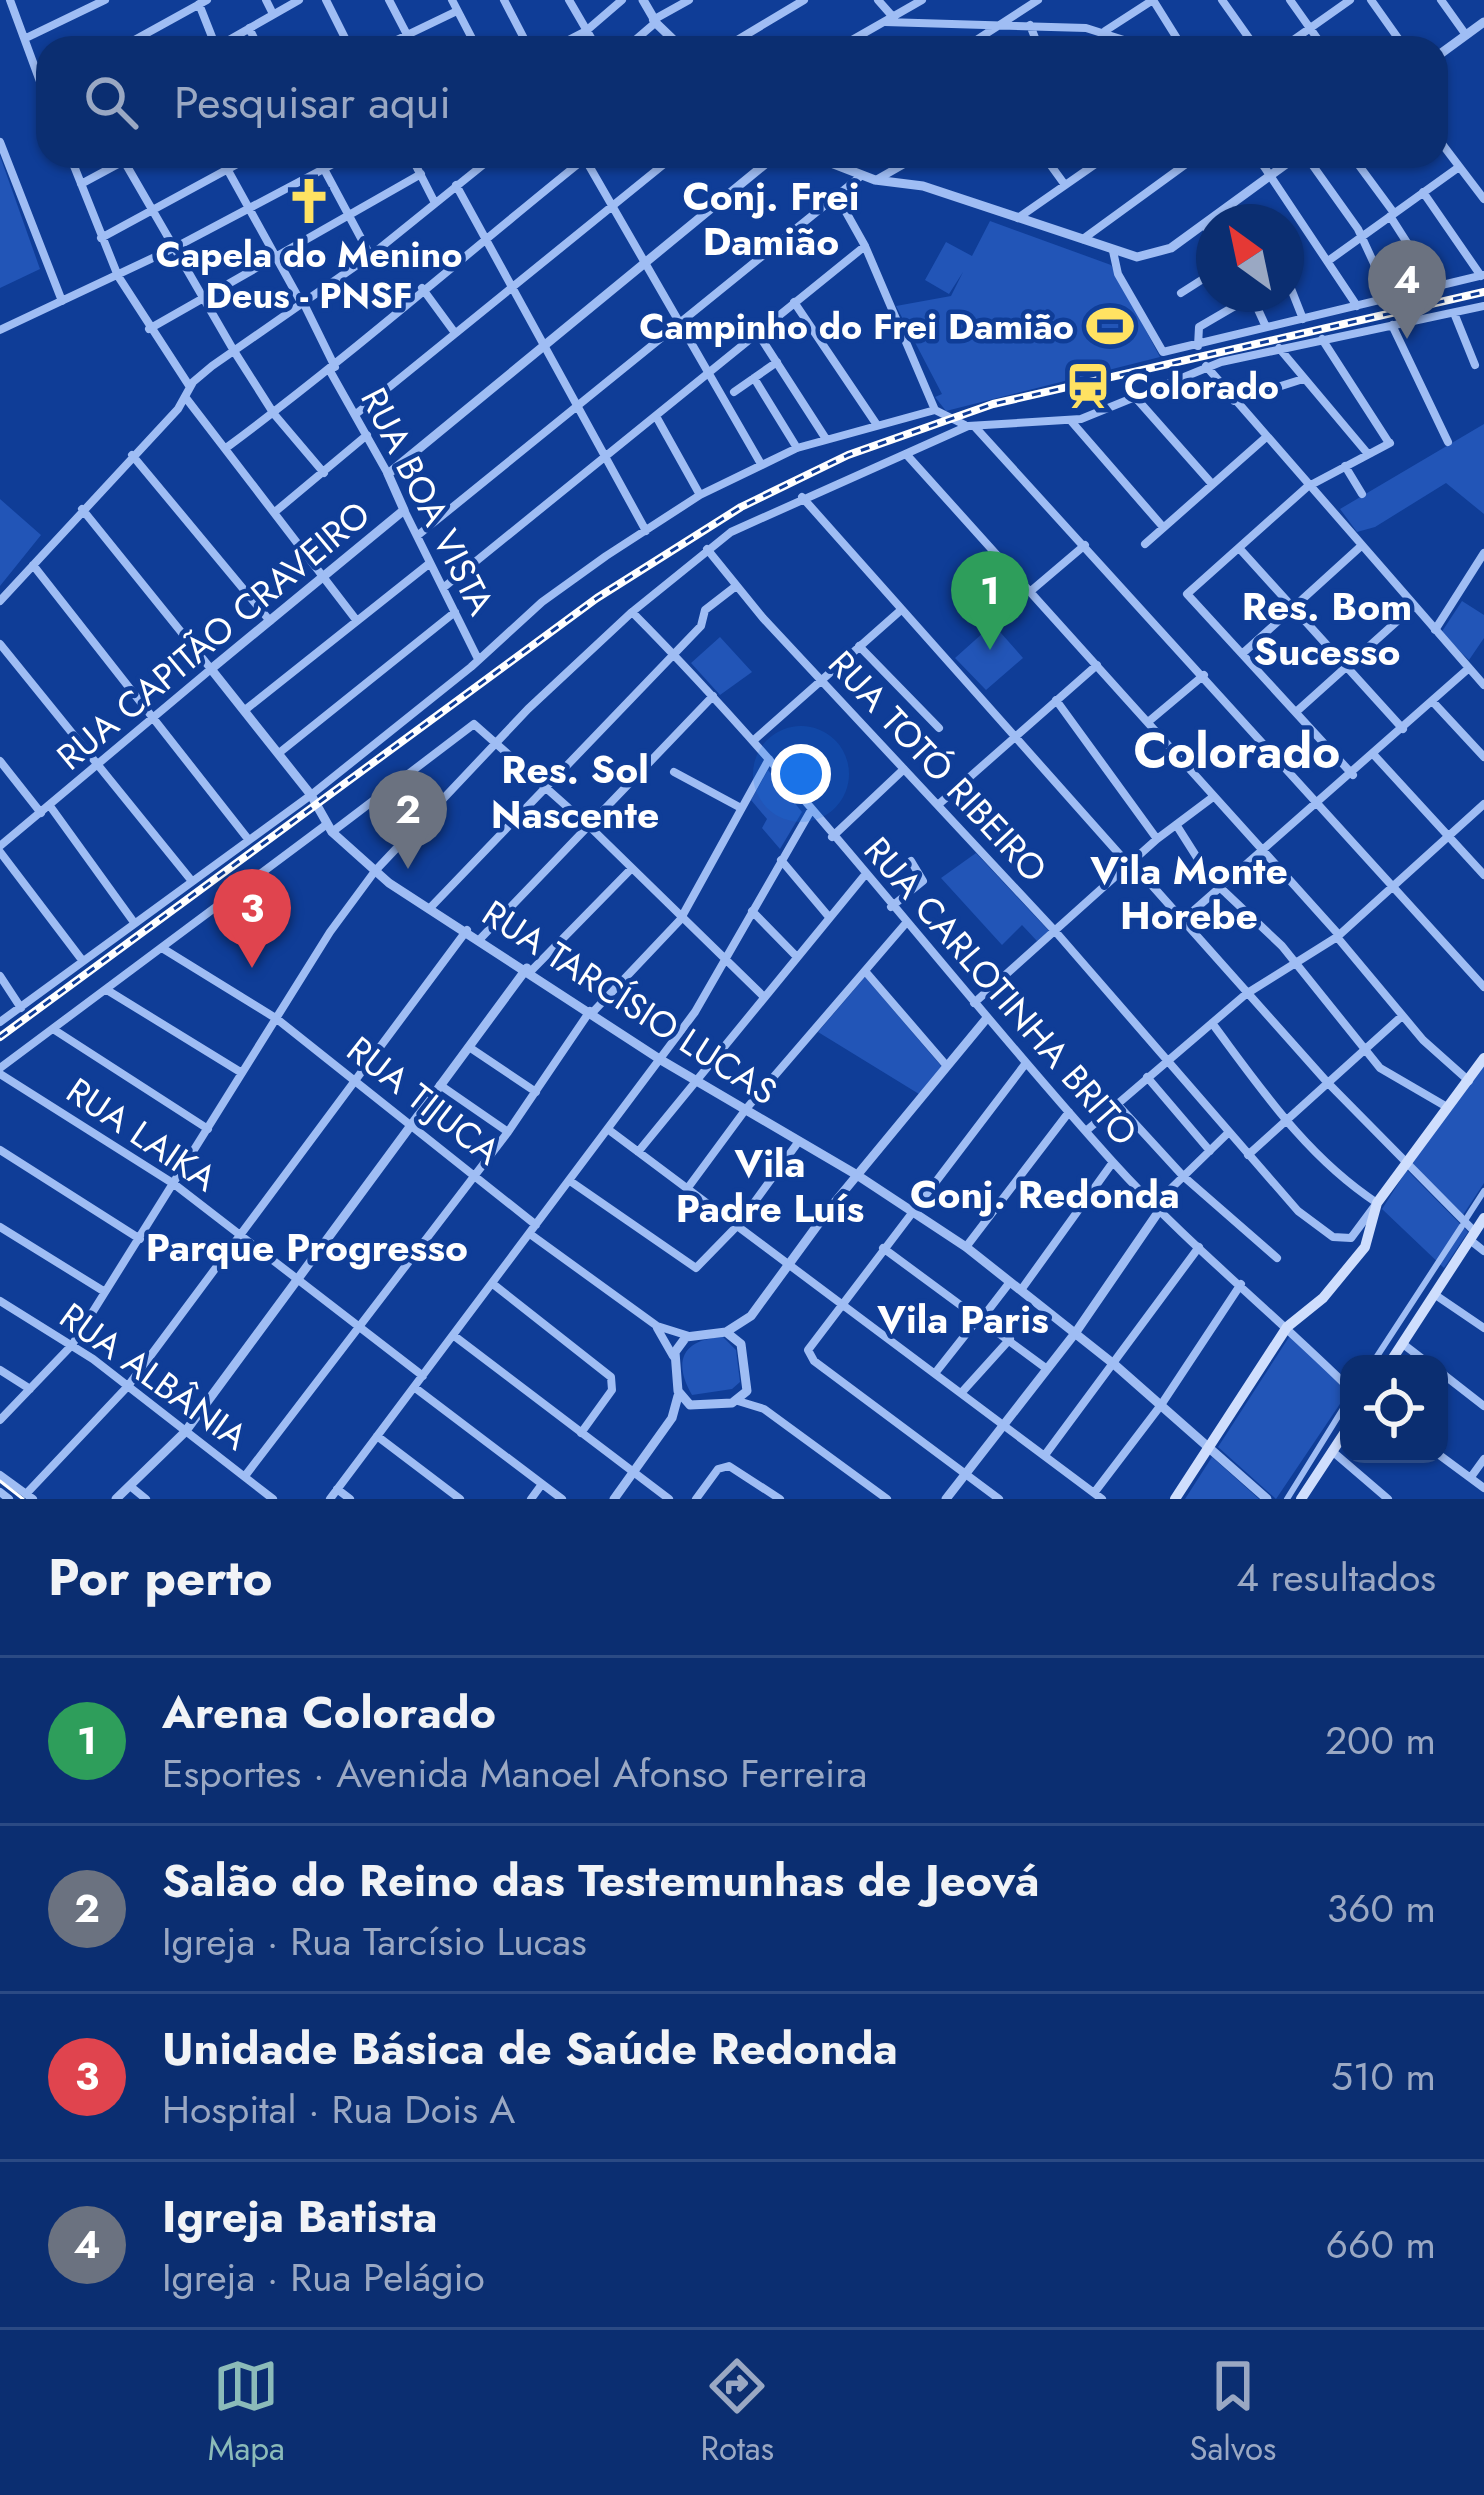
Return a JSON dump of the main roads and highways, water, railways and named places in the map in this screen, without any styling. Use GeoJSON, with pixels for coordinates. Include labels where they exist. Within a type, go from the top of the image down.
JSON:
{"type":"FeatureCollection","features":[{"type":"Feature","properties":{"kind":"main road"},"geometry":{"type":"LineString","coordinates":[[1174,1499],[1288,1327],[1346,1273],[1365,1246],[1377,1203],[1484,1058]]}},
{"type":"Feature","properties":{"kind":"main road"},"geometry":{"type":"LineString","coordinates":[[1396,1355],[1484,1218]]}},
{"type":"Feature","properties":{"kind":"main road"},"geometry":{"type":"LineString","coordinates":[[1301,1499],[1340,1440]]}},
{"type":"Feature","properties":{"kind":"tram line"},"geometry":{"type":"LineString","coordinates":[[0,1481],[23,1499]]}},
{"type":"Feature","properties":{"kind":"railway"},"geometry":{"type":"LineString","coordinates":[[0,1037],[597,598],[741,507],[848,455],[993,404],[1484,292]]}},
{"type":"Feature","properties":{"kind":"place","name":"Capela do Menino Deus - PNSF"},"geometry":{"type":"Point","coordinates":[309,201]}},
{"type":"Feature","properties":{"kind":"place","name":"Campinho do Frei Damião"},"geometry":{"type":"Point","coordinates":[1110,326]}},
{"type":"Feature","properties":{"kind":"place","name":"Igreja Batista"},"geometry":{"type":"Point","coordinates":[1407,339]}},
{"type":"Feature","properties":{"kind":"place","name":"Colorado"},"geometry":{"type":"Point","coordinates":[1088,386]}},
{"type":"Feature","properties":{"kind":"place","name":"Arena Colorado"},"geometry":{"type":"Point","coordinates":[990,650]}},
{"type":"Feature","properties":{"kind":"place","name":"Salão do Reino das Testemunhas de Jeová"},"geometry":{"type":"Point","coordinates":[408,869]}},
{"type":"Feature","properties":{"kind":"place","name":"Unidade Básica de Saúde Redonda"},"geometry":{"type":"Point","coordinates":[252,968]}},
{"type":"Feature","properties":{"kind":"district","name":"Conj. Frei Damião"},"geometry":{"type":"Point","coordinates":[771,218]}},
{"type":"Feature","properties":{"kind":"district","name":"Res. Bom Sucesso"},"geometry":{"type":"Point","coordinates":[1327,628]}},
{"type":"Feature","properties":{"kind":"district","name":"Colorado"},"geometry":{"type":"Point","coordinates":[1237,751]}},
{"type":"Feature","properties":{"kind":"district","name":"Res. Sol Nascente"},"geometry":{"type":"Point","coordinates":[575,792]}},
{"type":"Feature","properties":{"kind":"district","name":"Vila Monte Horebe"},"geometry":{"type":"Point","coordinates":[1189,892]}},
{"type":"Feature","properties":{"kind":"district","name":"Vila Padre Luís"},"geometry":{"type":"Point","coordinates":[770,1186]}},
{"type":"Feature","properties":{"kind":"district","name":"Conj. Redonda"},"geometry":{"type":"Point","coordinates":[1045,1194]}},
{"type":"Feature","properties":{"kind":"district","name":"Parque Progresso"},"geometry":{"type":"Point","coordinates":[307,1247]}},
{"type":"Feature","properties":{"kind":"district","name":"Vila Paris"},"geometry":{"type":"Point","coordinates":[963,1319]}}]}
